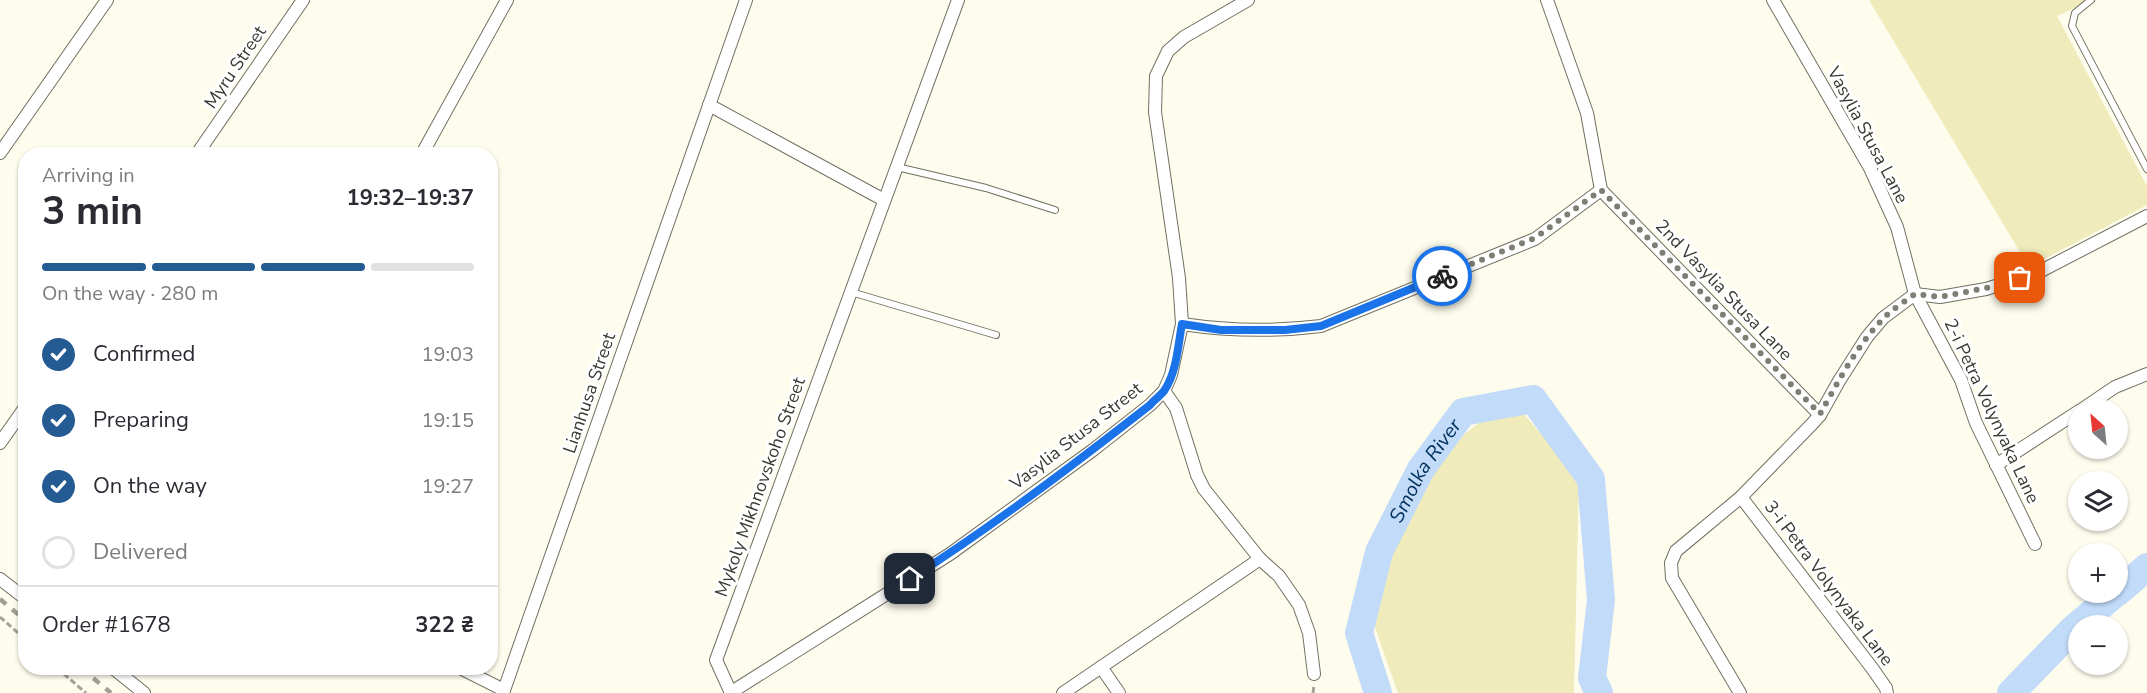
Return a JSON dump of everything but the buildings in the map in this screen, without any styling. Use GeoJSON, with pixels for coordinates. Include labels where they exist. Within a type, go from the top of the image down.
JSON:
{"type":"FeatureCollection","features":[{"type":"Feature","properties":{"kind":"street"},"geometry":{"type":"LineString","coordinates":[[0,153],[107,0]]}},
{"type":"Feature","properties":{"kind":"street","name":"Myru Street"},"geometry":{"type":"LineString","coordinates":[[202,147],[303,0]]}},
{"type":"Feature","properties":{"kind":"street"},"geometry":{"type":"LineString","coordinates":[[426,147],[507,0]]}},
{"type":"Feature","properties":{"kind":"street","name":"Lianhusa Street"},"geometry":{"type":"LineString","coordinates":[[504,692],[746,0]]}},
{"type":"Feature","properties":{"kind":"street","name":"Mykoly Mikhnovskoho Street"},"geometry":{"type":"LineString","coordinates":[[730,693],[716,660],[958,0]]}},
{"type":"Feature","properties":{"kind":"street","name":"Vasylia Stusa Street"},"geometry":{"type":"LineString","coordinates":[[730,693],[950,554],[1093,450],[1150,405],[1164,391],[1171,375],[1182,324],[1179,278],[1155,112],[1156,76],[1168,51],[1184,37],[1248,0]]}},
{"type":"Feature","properties":{"kind":"street"},"geometry":{"type":"LineString","coordinates":[[1182,324],[1221,330],[1285,330],[1321,326],[1535,238],[1601,190],[1587,113],[1547,0]]}},
{"type":"Feature","properties":{"kind":"street","name":"Vasylia Stusa Lane"},"geometry":{"type":"LineString","coordinates":[[1773,0],[1870,168],[1897,227],[1915,294]]}},
{"type":"Feature","properties":{"kind":"street"},"geometry":{"type":"LineString","coordinates":[[709,105],[884,200]]}},
{"type":"Feature","properties":{"kind":"street","name":"2nd Vasylia Stusa Lane"},"geometry":{"type":"LineString","coordinates":[[1601,190],[1820,414]]}},
{"type":"Feature","properties":{"kind":"street"},"geometry":{"type":"LineString","coordinates":[[1740,693],[1672,578],[1671,563],[1676,551],[1741,497],[1820,414],[1867,337],[1883,318],[1915,294],[1940,297],[1986,288],[2037,273],[2147,216]]}},
{"type":"Feature","properties":{"kind":"street","name":"2-i Petra Volynyaka Lane"},"geometry":{"type":"LineString","coordinates":[[1915,294],[1961,380],[1976,423],[2035,544]]}},
{"type":"Feature","properties":{"kind":"street"},"geometry":{"type":"LineString","coordinates":[[2097,399],[2115,387],[2147,374]]}},
{"type":"Feature","properties":{"kind":"street"},"geometry":{"type":"LineString","coordinates":[[1164,391],[1176,408],[1197,475],[1204,489],[1260,559],[1279,576],[1299,604],[1308,633],[1314,674]]}},
{"type":"Feature","properties":{"kind":"street"},"geometry":{"type":"LineString","coordinates":[[0,443],[18,417]]}},
{"type":"Feature","properties":{"kind":"street"},"geometry":{"type":"LineString","coordinates":[[1996,465],[2068,418]]}},
{"type":"Feature","properties":{"kind":"street","name":"3-i Petra Volynyaka Lane"},"geometry":{"type":"LineString","coordinates":[[1741,497],[1872,668],[1887,693]]}},
{"type":"Feature","properties":{"kind":"street"},"geometry":{"type":"LineString","coordinates":[[1063,693],[1260,559]]}},
{"type":"Feature","properties":{"kind":"street"},"geometry":{"type":"LineString","coordinates":[[0,579],[18,593]]}},
{"type":"Feature","properties":{"kind":"street"},"geometry":{"type":"LineString","coordinates":[[1101,667],[1119,693]]}},
{"type":"Feature","properties":{"kind":"street"},"geometry":{"type":"LineString","coordinates":[[122,675],[144,693]]}},
{"type":"Feature","properties":{"kind":"street"},"geometry":{"type":"LineString","coordinates":[[473,675],[504,692]]}},
{"type":"Feature","properties":{"kind":"lane"},"geometry":{"type":"LineString","coordinates":[[2091,0],[2079,3],[2072,19],[2073,32],[2147,169]]}},
{"type":"Feature","properties":{"kind":"lane"},"geometry":{"type":"LineString","coordinates":[[897,167],[986,188],[1055,210]]}},
{"type":"Feature","properties":{"kind":"lane"},"geometry":{"type":"LineString","coordinates":[[850,292],[996,335]]}},
{"type":"Feature","properties":{"kind":"path"},"geometry":{"type":"LineString","coordinates":[[0,617],[18,633]]}},
{"type":"Feature","properties":{"kind":"path"},"geometry":{"type":"LineString","coordinates":[[65,675],[86,693]]}},
{"type":"Feature","properties":{"kind":"shaded area"},"geometry":{"type":"Polygon","coordinates":[[[1869,0],[2093,0],[2057,16],[2147,186],[2147,205],[2029,267],[1869,0]]]}},
{"type":"Feature","properties":{"kind":"shaded area"},"geometry":{"type":"Polygon","coordinates":[[[1510,398],[1579,478],[1574,693],[1398,693],[1366,602],[1412,476],[1510,398]]]}},
{"type":"Feature","properties":{"kind":"waterway","name":"Smolka River"},"geometry":{"type":"LineString","coordinates":[[1378,693],[1359,633],[1379,552],[1421,469],[1463,412],[1533,399],[1591,479],[1601,600],[1592,678],[1599,693]]}},
{"type":"Feature","properties":{"kind":"waterway","name":"Smolka River"},"geometry":{"type":"LineString","coordinates":[[2128,583],[2147,567]]}},
{"type":"Feature","properties":{"kind":"waterway","name":"Smolka River"},"geometry":{"type":"LineString","coordinates":[[2011,693],[2072,630],[2104,603]]}},
{"type":"Feature","properties":{"kind":"railway"},"geometry":{"type":"LineString","coordinates":[[0,599],[18,614]]}},
{"type":"Feature","properties":{"kind":"railway"},"geometry":{"type":"LineString","coordinates":[[89,675],[111,693]]}},
{"type":"Feature","properties":{"kind":"way so far"},"geometry":{"type":"LineString","coordinates":[[1442,276],[1535,238],[1601,190],[1820,414],[1867,337],[1883,318],[1915,294],[1940,297],[1986,288],[2020,278]]}},
{"type":"Feature","properties":{"kind":"route"},"geometry":{"type":"LineString","coordinates":[[910,579],[950,554],[1093,450],[1150,405],[1164,391],[1171,375],[1182,324],[1221,330],[1285,330],[1321,326],[1442,276]]}}]}
